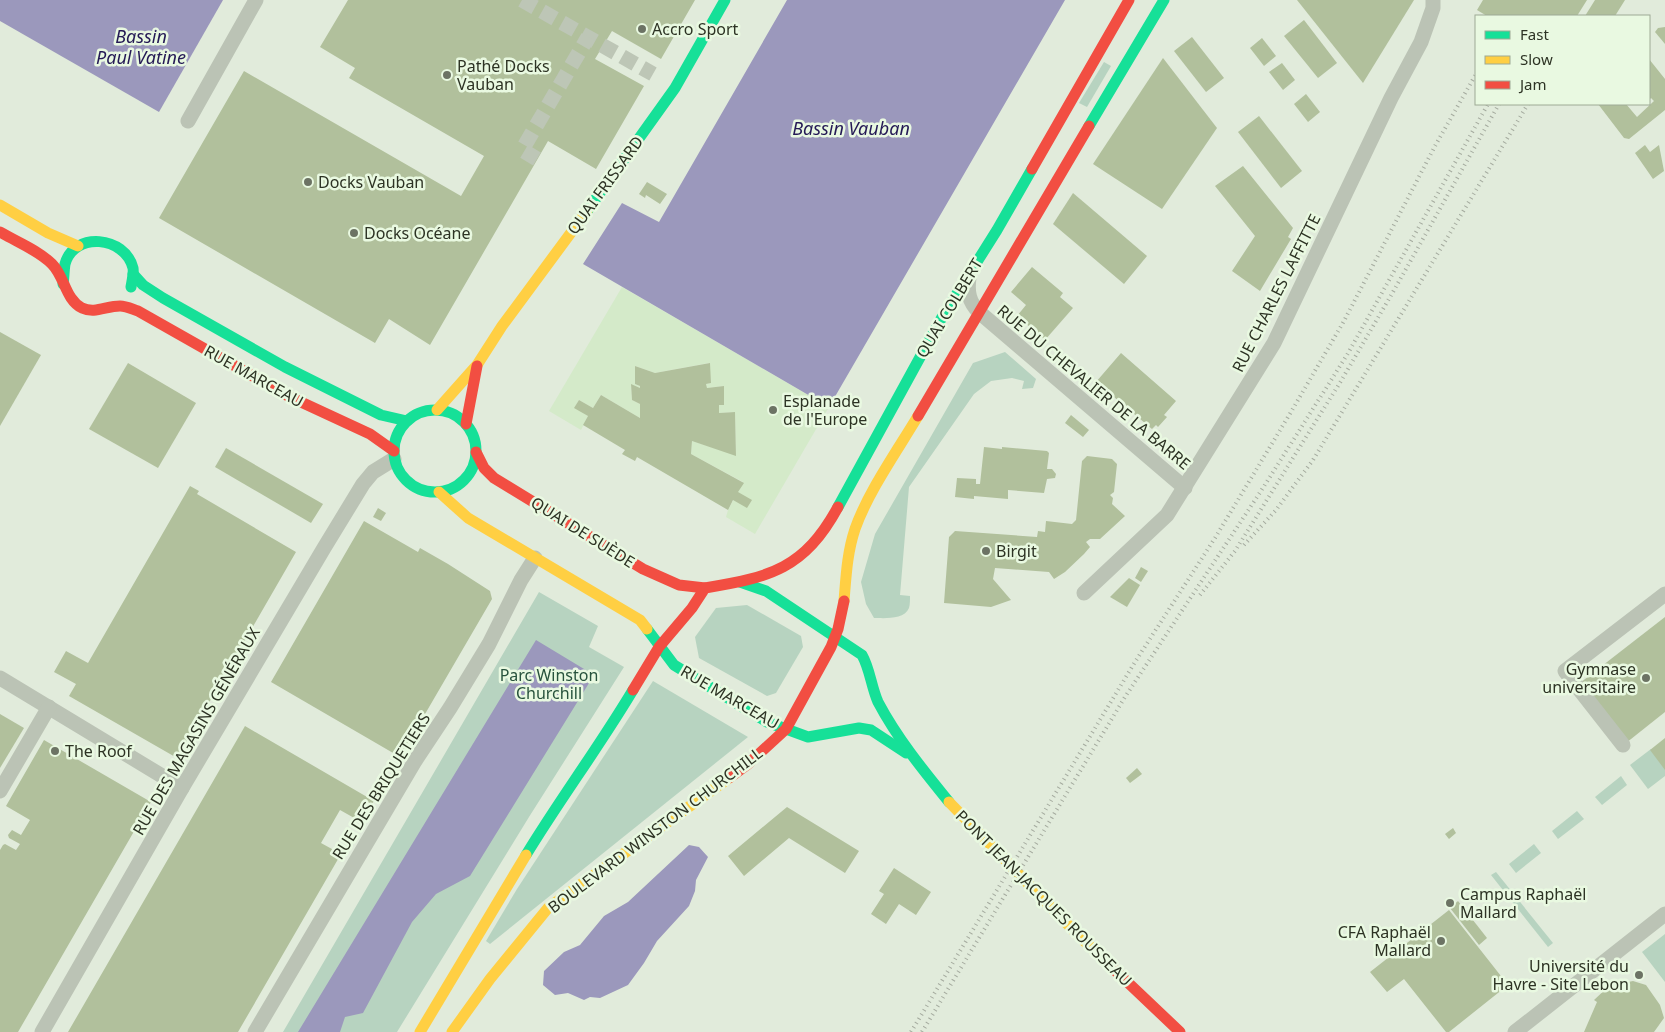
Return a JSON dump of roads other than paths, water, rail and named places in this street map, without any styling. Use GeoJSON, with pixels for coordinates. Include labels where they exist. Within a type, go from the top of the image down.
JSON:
{"type":"FeatureCollection","features":[{"type":"Feature","properties":{"kind":"main road","name":"QUAI FRISSARD"},"geometry":{"type":"LineString","coordinates":[[437,410],[477,365],[502,326],[616,172],[675,88],[725,0]]}},
{"type":"Feature","properties":{"kind":"main road","name":"QUAI COLBERT"},"geometry":{"type":"LineString","coordinates":[[740,582],[784,567],[799,558],[814,544],[830,522],[941,319],[997,230],[1129,0]]}},
{"type":"Feature","properties":{"kind":"main road","name":"QUAI COLBERT"},"geometry":{"type":"LineString","coordinates":[[867,502],[1164,0]]}},
{"type":"Feature","properties":{"kind":"main road"},"geometry":{"type":"LineString","coordinates":[[0,204],[48,233],[78,246],[65,263],[62,273],[63,284]]}},
{"type":"Feature","properties":{"kind":"main road","name":"RUE MARCEAU"},"geometry":{"type":"LineString","coordinates":[[0,232],[55,266],[68,295],[80,307],[94,311],[122,306],[138,311],[288,396],[370,434],[394,455]]}},
{"type":"Feature","properties":{"kind":"main road","name":"RUE MARCEAU"},"geometry":{"type":"LineString","coordinates":[[78,246],[89,241],[102,240],[113,244],[128,256],[134,274],[143,285],[163,298],[285,367],[381,416],[407,421]]}},
{"type":"Feature","properties":{"kind":"main road"},"geometry":{"type":"LineString","coordinates":[[114,307],[128,293],[134,274]]}},
{"type":"Feature","properties":{"kind":"main road","name":"QUAI FRISSARD"},"geometry":{"type":"LineString","coordinates":[[466,424],[477,365]]}},
{"type":"Feature","properties":{"kind":"main road"},"geometry":{"type":"LineString","coordinates":[[437,410],[457,416],[466,424],[474,439],[476,452],[473,465],[466,477],[449,489],[439,492],[415,487],[406,480],[398,470],[394,455],[395,440],[400,429],[407,421],[416,414],[437,410]]}},
{"type":"Feature","properties":{"kind":"main road","name":"QUAI DE SUÈDE"},"geometry":{"type":"LineString","coordinates":[[476,452],[485,470],[493,478],[643,569],[680,585],[705,588]]}},
{"type":"Feature","properties":{"kind":"main road"},"geometry":{"type":"LineString","coordinates":[[439,492],[468,518],[640,620],[659,647]]}},
{"type":"Feature","properties":{"kind":"main road","name":"BOULEVARD WINSTON CHURCHILL"},"geometry":{"type":"LineString","coordinates":[[452,1032],[490,980],[548,908],[748,764],[786,729],[835,637],[843,609],[848,554],[855,528],[867,502]]}},
{"type":"Feature","properties":{"kind":"main road"},"geometry":{"type":"LineString","coordinates":[[420,1032],[551,814],[611,727],[659,647],[692,608],[705,588],[740,582],[766,591],[835,637]]}},
{"type":"Feature","properties":{"kind":"main road","name":"PONT JEAN-JACQUES ROUSSEAU"},"geometry":{"type":"LineString","coordinates":[[835,637],[862,655],[866,662],[871,685],[879,702],[914,759],[952,806],[1075,932],[1180,1032]]}},
{"type":"Feature","properties":{"kind":"main road","name":"RUE MARCEAU"},"geometry":{"type":"LineString","coordinates":[[659,647],[674,665],[767,722],[808,737]]}},
{"type":"Feature","properties":{"kind":"main road","name":"PONT JEAN-JACQUES ROUSSEAU"},"geometry":{"type":"LineString","coordinates":[[808,737],[859,728],[871,730],[914,759]]}},
{"type":"Feature","properties":{"kind":"street"},"geometry":{"type":"LineString","coordinates":[[188,121],[256,0]]}},
{"type":"Feature","properties":{"kind":"street"},"geometry":{"type":"LineString","coordinates":[[1433,0],[1439,0]]}},
{"type":"Feature","properties":{"kind":"street","name":"RUE CHARLES LAFFITTE"},"geometry":{"type":"LineString","coordinates":[[1084,593],[1167,515],[1274,343],[1391,98],[1420,42],[1433,0]]}},
{"type":"Feature","properties":{"kind":"street"},"geometry":{"type":"LineString","coordinates":[[970,273],[969,297],[972,306],[979,312]]}},
{"type":"Feature","properties":{"kind":"street"},"geometry":{"type":"LineString","coordinates":[[941,319],[953,310],[979,312]]}},
{"type":"Feature","properties":{"kind":"street","name":"RUE DU CHEVALIER DE LA BARRE"},"geometry":{"type":"LineString","coordinates":[[979,312],[1185,488]]}},
{"type":"Feature","properties":{"kind":"street","name":"RUE DES MAGASINS GÉNÉRAUX"},"geometry":{"type":"LineString","coordinates":[[42,1032],[182,788],[363,484],[373,472],[394,455]]}},
{"type":"Feature","properties":{"kind":"street","name":"RUE DES BRIQUETIERS"},"geometry":{"type":"LineString","coordinates":[[255,1032],[415,761],[489,644],[521,580],[535,558]]}},
{"type":"Feature","properties":{"kind":"street"},"geometry":{"type":"LineString","coordinates":[[1622,745],[1565,671],[1665,594]]}},
{"type":"Feature","properties":{"kind":"street"},"geometry":{"type":"LineString","coordinates":[[0,678],[182,788]]}},
{"type":"Feature","properties":{"kind":"street"},"geometry":{"type":"LineString","coordinates":[[0,792],[49,707]]}},
{"type":"Feature","properties":{"kind":"street"},"geometry":{"type":"LineString","coordinates":[[1515,1032],[1665,914]]}},
{"type":"Feature","properties":{"kind":"water","name":"Bassin Paul Vatine"},"geometry":{"type":"Polygon","coordinates":[[[0,0],[223,0],[159,112],[0,21],[0,0]]]}},
{"type":"Feature","properties":{"kind":"water","name":"Bassin Vauban"},"geometry":{"type":"Polygon","coordinates":[[[787,0],[1065,0],[829,407],[583,264],[622,203],[659,222],[787,0]]]}},
{"type":"Feature","properties":{"kind":"water"},"geometry":{"type":"Polygon","coordinates":[[[536,640],[594,675],[470,876],[436,894],[412,922],[363,1013],[345,1017],[340,1032],[298,1032],[536,640]]]}},
{"type":"Feature","properties":{"kind":"water"},"geometry":{"type":"Polygon","coordinates":[[[689,845],[699,847],[708,857],[696,880],[695,891],[689,906],[657,941],[628,985],[600,998],[590,997],[584,1000],[568,993],[555,995],[543,985],[544,971],[564,952],[580,945],[604,916],[628,902],[689,845]]]}},
{"type":"Feature","properties":{"kind":"tunnel"},"geometry":{"type":"LineString","coordinates":[[522,0],[653,74]]}},
{"type":"Feature","properties":{"kind":"tunnel"},"geometry":{"type":"LineString","coordinates":[[537,159],[522,150],[588,37]]}},
{"type":"Feature","properties":{"kind":"railway"},"geometry":{"type":"LineString","coordinates":[[911,1032],[1135,662],[1215,538],[1291,412],[1344,321],[1435,146],[1475,76]]}},
{"type":"Feature","properties":{"kind":"railway"},"geometry":{"type":"LineString","coordinates":[[922,1032],[1125,697],[1261,491],[1347,355],[1487,105]]}},
{"type":"Feature","properties":{"kind":"railway"},"geometry":{"type":"LineString","coordinates":[[1200,595],[1235,551],[1341,381],[1498,105]]}},
{"type":"Feature","properties":{"kind":"railway"},"geometry":{"type":"LineString","coordinates":[[1244,545],[1276,510],[1313,460],[1527,105]]}},
{"type":"Feature","properties":{"kind":"place","name":"Accro Sport"},"geometry":{"type":"Point","coordinates":[642,29]}},
{"type":"Feature","properties":{"kind":"place","name":"Pathé Docks Vauban"},"geometry":{"type":"Point","coordinates":[447,75]}},
{"type":"Feature","properties":{"kind":"place","name":"Docks Vauban"},"geometry":{"type":"Point","coordinates":[308,182]}},
{"type":"Feature","properties":{"kind":"place","name":"Docks Océane"},"geometry":{"type":"Point","coordinates":[354,233]}},
{"type":"Feature","properties":{"kind":"place","name":"Esplanade de l'Europe"},"geometry":{"type":"Point","coordinates":[773,410]}},
{"type":"Feature","properties":{"kind":"place","name":"Birgit"},"geometry":{"type":"Point","coordinates":[986,551]}},
{"type":"Feature","properties":{"kind":"place","name":"Gymnase universitaire"},"geometry":{"type":"Point","coordinates":[1646,678]}},
{"type":"Feature","properties":{"kind":"place","name":"The Roof"},"geometry":{"type":"Point","coordinates":[55,751]}},
{"type":"Feature","properties":{"kind":"place","name":"Campus Raphaël Mallard"},"geometry":{"type":"Point","coordinates":[1450,903]}},
{"type":"Feature","properties":{"kind":"place","name":"CFA Raphaël Mallard"},"geometry":{"type":"Point","coordinates":[1441,941]}},
{"type":"Feature","properties":{"kind":"place","name":"Université du Havre - Site Lebon"},"geometry":{"type":"Point","coordinates":[1639,975]}},
{"type":"Feature","properties":{"kind":"park label","name":"Parc Winston Churchill"},"geometry":{"type":"Point","coordinates":[549,684]}}]}
